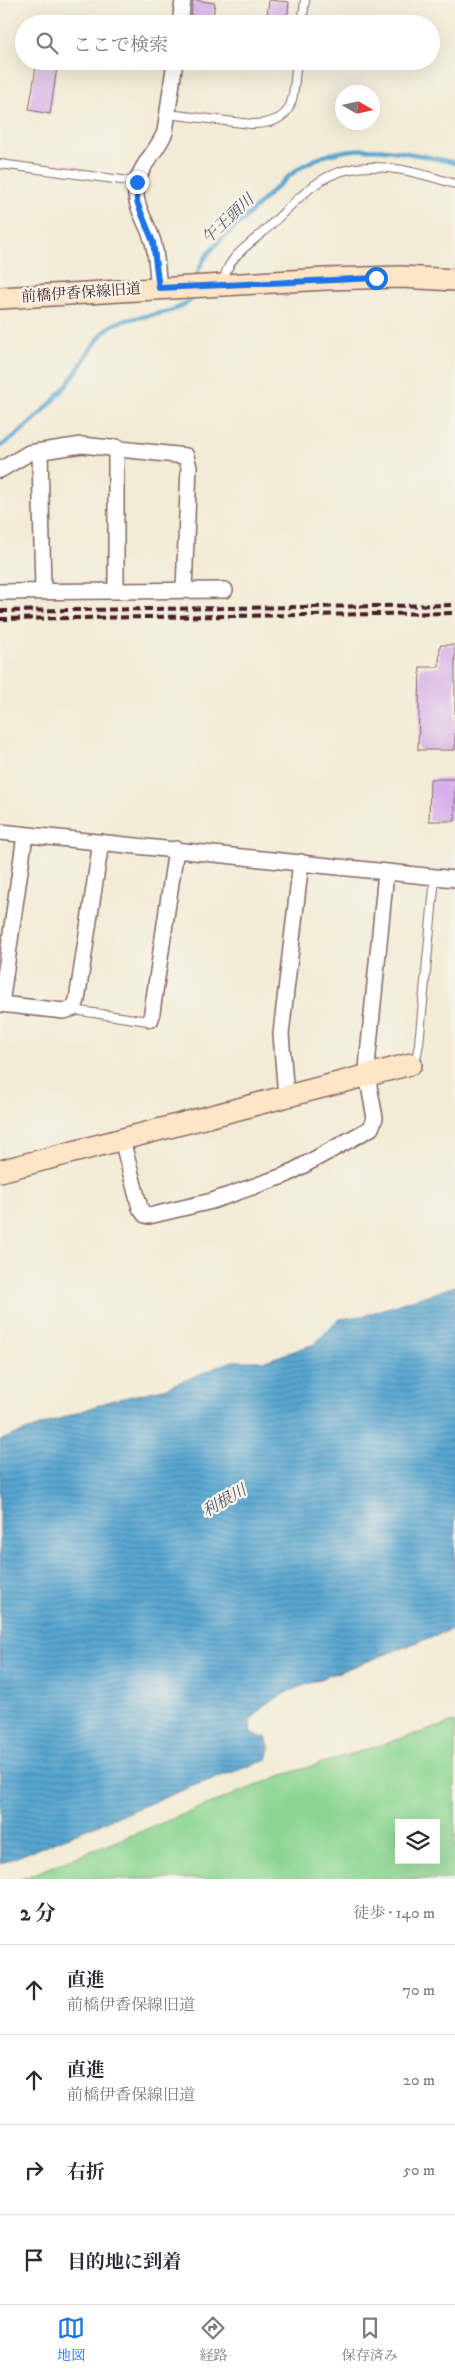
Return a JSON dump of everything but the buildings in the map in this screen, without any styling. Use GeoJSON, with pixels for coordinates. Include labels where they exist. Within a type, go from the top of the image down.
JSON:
{"type":"FeatureCollection","features":[{"type":"Feature","properties":{"kind":"street"},"geometry":{"type":"LineString","coordinates":[[181,15],[183,0]]}},
{"type":"Feature","properties":{"kind":"street"},"geometry":{"type":"LineString","coordinates":[[159,288],[153,242],[137,202],[137,182],[144,167],[162,141],[174,70]]}},
{"type":"Feature","properties":{"kind":"street","name":"前橋伊香保線旧道"},"geometry":{"type":"LineString","coordinates":[[0,298],[208,285],[401,278],[455,280]]}},
{"type":"Feature","properties":{"kind":"street"},"geometry":{"type":"LineString","coordinates":[[0,470],[22,456],[82,445],[182,454],[188,458],[189,467],[184,590]]}},
{"type":"Feature","properties":{"kind":"street"},"geometry":{"type":"LineString","coordinates":[[116,447],[116,590]]}},
{"type":"Feature","properties":{"kind":"street"},"geometry":{"type":"LineString","coordinates":[[40,452],[43,591]]}},
{"type":"Feature","properties":{"kind":"street"},"geometry":{"type":"LineString","coordinates":[[0,592],[225,590]]}},
{"type":"Feature","properties":{"kind":"street"},"geometry":{"type":"LineString","coordinates":[[0,832],[455,879]]}},
{"type":"Feature","properties":{"kind":"street"},"geometry":{"type":"LineString","coordinates":[[25,835],[1,1004],[64,1011],[74,1008],[77,1000],[101,842]]}},
{"type":"Feature","properties":{"kind":"street"},"geometry":{"type":"LineString","coordinates":[[151,1018],[176,849]]}},
{"type":"Feature","properties":{"kind":"street"},"geometry":{"type":"LineString","coordinates":[[286,1096],[281,1034],[301,862]]}},
{"type":"Feature","properties":{"kind":"street"},"geometry":{"type":"LineString","coordinates":[[122,1140],[140,1208],[145,1215],[154,1216],[212,1201],[286,1175],[371,1128],[375,1118],[367,1075],[386,872]]}},
{"type":"Feature","properties":{"kind":"street"},"geometry":{"type":"LineString","coordinates":[[0,1171],[411,1064]]}},
{"type":"Feature","properties":{"kind":"lane"},"geometry":{"type":"LineString","coordinates":[[303,15],[305,0]]}},
{"type":"Feature","properties":{"kind":"lane"},"geometry":{"type":"LineString","coordinates":[[168,114],[251,124],[260,124],[281,118],[290,110],[296,70]]}},
{"type":"Feature","properties":{"kind":"lane"},"geometry":{"type":"LineString","coordinates":[[0,164],[137,182]]}},
{"type":"Feature","properties":{"kind":"lane"},"geometry":{"type":"LineString","coordinates":[[208,285],[226,271],[241,252],[304,193],[335,172],[356,167],[383,167],[455,184]]}},
{"type":"Feature","properties":{"kind":"lane"},"geometry":{"type":"LineString","coordinates":[[411,1064],[416,1059],[419,1044],[435,877]]}},
{"type":"Feature","properties":{"kind":"lane"},"geometry":{"type":"LineString","coordinates":[[74,1008],[80,1011],[148,1021],[151,1018]]}},
{"type":"Feature","properties":{"kind":"green space"},"geometry":{"type":"Polygon","coordinates":[[[455,1722],[455,1879],[21,1879],[280,1776],[455,1722]]]}},
{"type":"Feature","properties":{"kind":"water","name":"利根川"},"geometry":{"type":"Polygon","coordinates":[[[455,1286],[455,1628],[289,1691],[265,1705],[250,1721],[251,1733],[258,1737],[266,1737],[270,1749],[267,1760],[193,1786],[0,1864],[0,1440],[110,1401],[163,1389],[232,1361],[265,1361],[314,1344],[339,1319],[362,1316],[455,1286]]]}},
{"type":"Feature","properties":{"kind":"waterway","name":"午王頭川"},"geometry":{"type":"LineString","coordinates":[[196,281],[202,263],[219,241],[292,174],[310,162],[328,155],[364,149],[400,152],[455,163]]}},
{"type":"Feature","properties":{"kind":"waterway","name":"午王頭川"},"geometry":{"type":"LineString","coordinates":[[0,447],[27,426],[52,402],[72,379],[99,337],[111,326],[180,307],[189,302],[195,294]]}},
{"type":"Feature","properties":{"kind":"railway"},"geometry":{"type":"LineString","coordinates":[[0,611],[455,605]]}},
{"type":"Feature","properties":{"kind":"railway"},"geometry":{"type":"LineString","coordinates":[[0,619],[455,613]]}},
{"type":"Feature","properties":{"kind":"route"},"geometry":{"type":"LineString","coordinates":[[137,182],[137,202],[153,242],[159,288],[376,278]]}}]}
